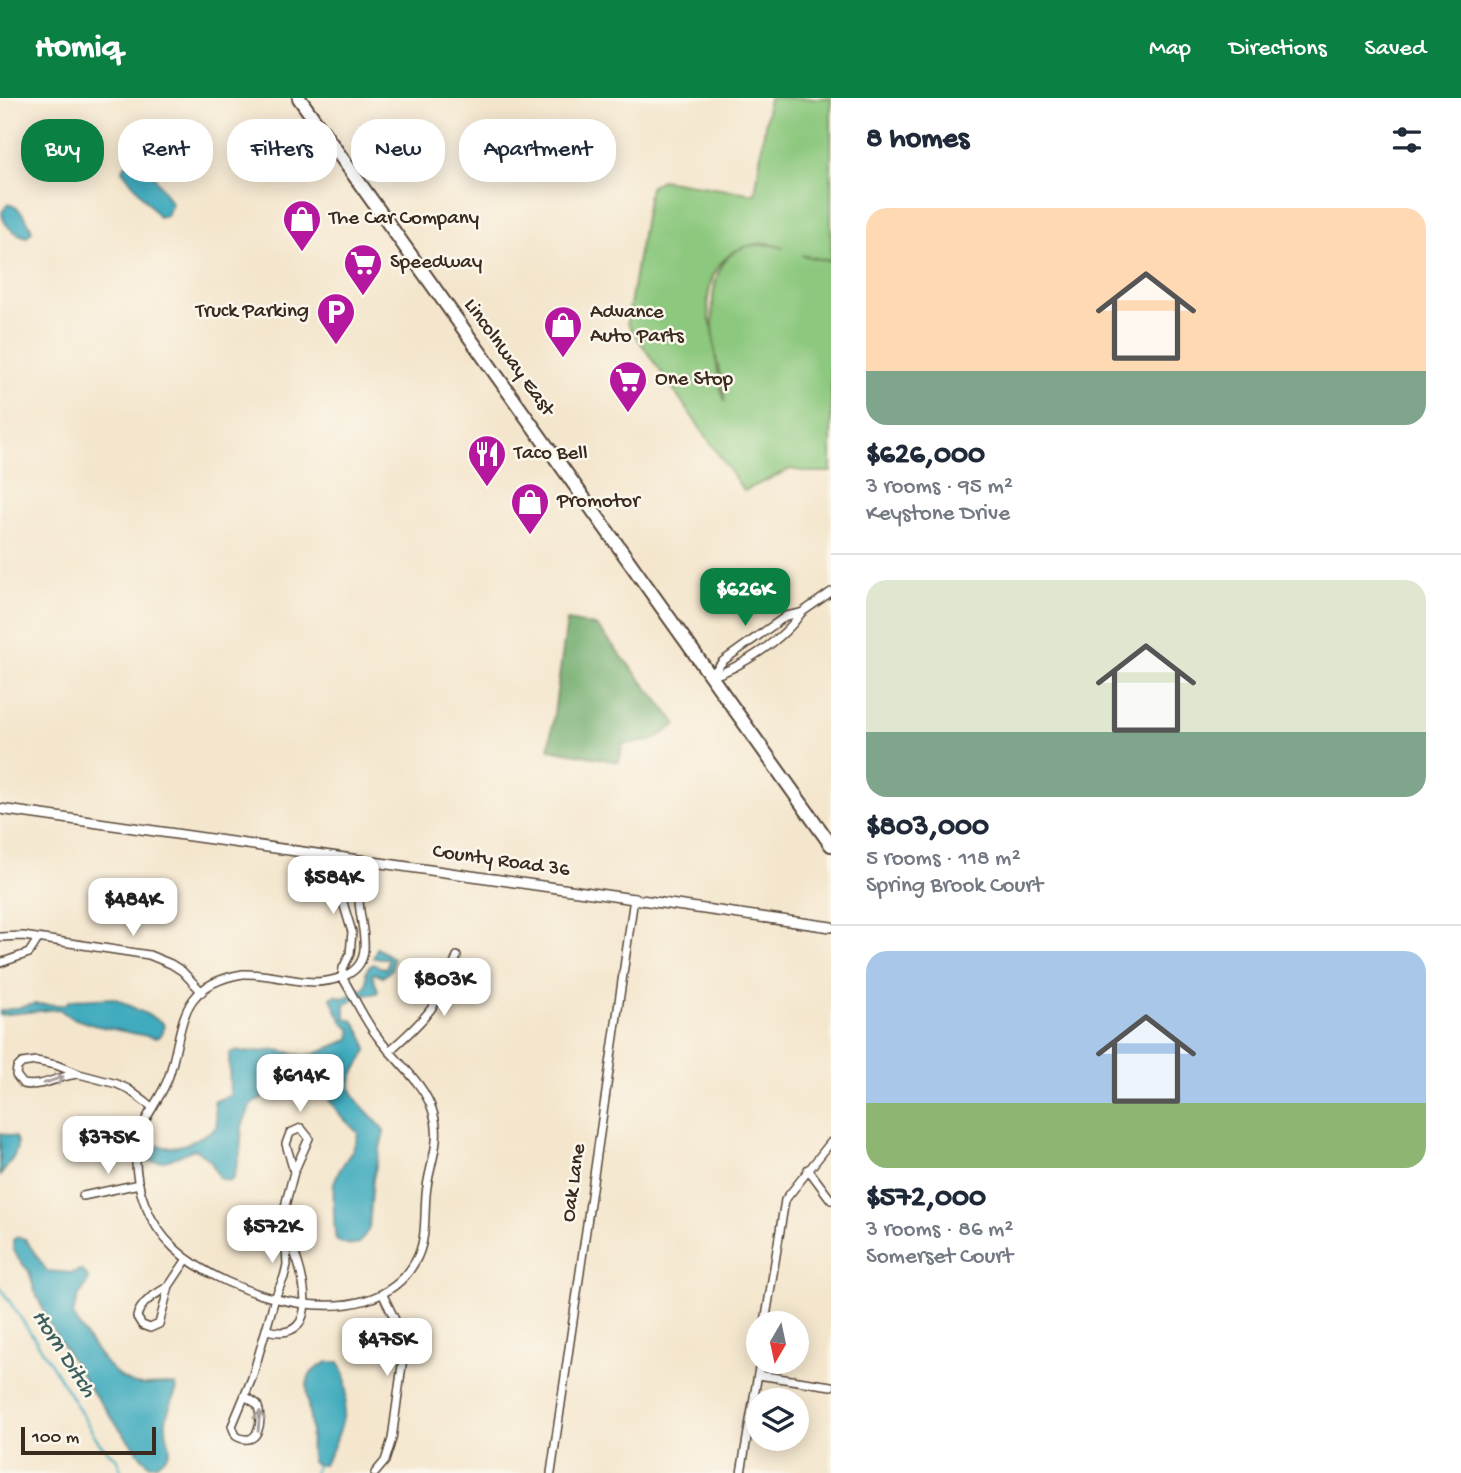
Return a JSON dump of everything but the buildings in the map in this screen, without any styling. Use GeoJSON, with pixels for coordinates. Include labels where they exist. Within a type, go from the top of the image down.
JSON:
{"type":"FeatureCollection","features":[{"type":"Feature","properties":{"kind":"highway","name":"Lincolnway East"},"geometry":{"type":"LineString","coordinates":[[299,98],[831,845]]}},
{"type":"Feature","properties":{"kind":"street"},"geometry":{"type":"LineString","coordinates":[[710,677],[731,671],[792,626],[801,613],[831,593]]}},
{"type":"Feature","properties":{"kind":"street"},"geometry":{"type":"LineString","coordinates":[[710,677],[723,661],[786,616],[801,613]]}},
{"type":"Feature","properties":{"kind":"street","name":"County Road 36"},"geometry":{"type":"LineString","coordinates":[[0,809],[831,927]]}},
{"type":"Feature","properties":{"kind":"street"},"geometry":{"type":"LineString","coordinates":[[343,857],[341,895],[352,932],[350,954],[342,977],[365,1020],[429,1100],[437,1139],[426,1187],[425,1231],[420,1253],[408,1272],[383,1295],[354,1305],[306,1303],[275,1298],[228,1281],[187,1259],[173,1247],[151,1218],[139,1184],[136,1143],[141,1126],[170,1073],[182,1018],[192,1001],[202,992],[224,979],[243,974],[316,983],[342,977],[355,969],[365,948],[365,930],[359,901],[365,860]]}},
{"type":"Feature","properties":{"kind":"street","name":"Oak Lane"},"geometry":{"type":"LineString","coordinates":[[551,1473],[634,898]]}},
{"type":"Feature","properties":{"kind":"street"},"geometry":{"type":"LineString","coordinates":[[0,937],[16,935],[160,958],[182,971],[202,992]]}},
{"type":"Feature","properties":{"kind":"street"},"geometry":{"type":"LineString","coordinates":[[0,963],[29,953],[38,939]]}},
{"type":"Feature","properties":{"kind":"street"},"geometry":{"type":"LineString","coordinates":[[389,1051],[423,1021],[437,1004],[457,956]]}},
{"type":"Feature","properties":{"kind":"street"},"geometry":{"type":"LineString","coordinates":[[79,1074],[70,1074],[40,1085],[23,1084],[16,1075],[17,1068],[22,1063],[36,1061],[57,1065],[117,1084],[152,1108]]}},
{"type":"Feature","properties":{"kind":"street"},"geometry":{"type":"LineString","coordinates":[[245,1396],[257,1404],[261,1417],[257,1434],[251,1440],[236,1436],[232,1426],[245,1396],[287,1265],[284,1214],[294,1172],[309,1144],[309,1138],[301,1128],[295,1129],[286,1138],[294,1172]]}},
{"type":"Feature","properties":{"kind":"street"},"geometry":{"type":"LineString","coordinates":[[767,1311],[783,1206],[789,1192],[831,1142]]}},
{"type":"Feature","properties":{"kind":"street"},"geometry":{"type":"LineString","coordinates":[[808,1169],[831,1200]]}},
{"type":"Feature","properties":{"kind":"street"},"geometry":{"type":"LineString","coordinates":[[83,1196],[139,1184]]}},
{"type":"Feature","properties":{"kind":"street"},"geometry":{"type":"LineString","coordinates":[[267,1330],[280,1333],[295,1327],[302,1317],[306,1303],[299,1263],[287,1236]]}},
{"type":"Feature","properties":{"kind":"street"},"geometry":{"type":"LineString","coordinates":[[169,1286],[139,1309],[137,1317],[142,1325],[150,1328],[159,1324],[169,1286],[187,1259]]}},
{"type":"Feature","properties":{"kind":"street"},"geometry":{"type":"LineString","coordinates":[[383,1295],[398,1325],[402,1354],[394,1428],[385,1461],[386,1473]]}},
{"type":"Feature","properties":{"kind":"street"},"geometry":{"type":"LineString","coordinates":[[741,1473],[758,1375],[831,1385]]}},
{"type":"Feature","properties":{"kind":"street"},"geometry":{"type":"LineString","coordinates":[[375,1473],[385,1461]]}},
{"type":"Feature","properties":{"kind":"green space"},"geometry":{"type":"Polygon","coordinates":[[[769,98],[831,98],[831,261],[801,255],[831,262],[831,472],[790,469],[744,491],[627,323],[650,187],[661,180],[755,194],[769,98]],[[767,243],[749,246],[771,245],[784,248],[767,243]],[[732,253],[720,265],[710,288],[709,317],[715,349],[713,297],[722,265],[732,253]],[[715,350],[718,377],[725,402],[715,350]]]}},
{"type":"Feature","properties":{"kind":"green space"},"geometry":{"type":"Polygon","coordinates":[[[567,621],[597,626],[677,724],[652,741],[623,744],[619,762],[549,749],[567,621]]]}},
{"type":"Feature","properties":{"kind":"water"},"geometry":{"type":"Polygon","coordinates":[[[131,182],[158,182],[172,204],[166,216],[159,217],[131,182]]]}},
{"type":"Feature","properties":{"kind":"water"},"geometry":{"type":"Polygon","coordinates":[[[8,204],[26,218],[32,231],[27,237],[18,234],[4,221],[2,212],[8,204]]]}},
{"type":"Feature","properties":{"kind":"water"},"geometry":{"type":"Polygon","coordinates":[[[377,948],[393,958],[392,969],[383,977],[374,973],[372,975],[377,993],[361,996],[345,1005],[345,1018],[354,1021],[367,1050],[352,1076],[353,1094],[384,1131],[373,1179],[369,1229],[359,1243],[347,1244],[336,1239],[334,1201],[334,1183],[357,1140],[358,1133],[339,1114],[326,1095],[313,1091],[296,1076],[283,1075],[269,1093],[251,1105],[242,1126],[240,1153],[233,1179],[229,1181],[219,1178],[210,1160],[194,1149],[165,1161],[147,1160],[147,1151],[153,1145],[178,1146],[215,1129],[217,1124],[214,1101],[230,1096],[229,1054],[234,1051],[278,1050],[304,1056],[350,1039],[351,1030],[341,1019],[331,998],[335,995],[344,998],[365,987],[366,971],[370,966],[374,964],[387,968],[386,958],[373,958],[377,948]]]}},
{"type":"Feature","properties":{"kind":"water"},"geometry":{"type":"Polygon","coordinates":[[[114,998],[162,1022],[164,1026],[161,1035],[156,1038],[93,1025],[70,1017],[59,1009],[0,1015],[0,1011],[35,1004],[64,1005],[71,1000],[114,998]]]}},
{"type":"Feature","properties":{"kind":"water"},"geometry":{"type":"Polygon","coordinates":[[[0,1133],[15,1137],[17,1147],[14,1157],[0,1176],[0,1133]]]}},
{"type":"Feature","properties":{"kind":"water"},"geometry":{"type":"Polygon","coordinates":[[[17,1237],[25,1239],[47,1271],[72,1273],[80,1270],[85,1273],[88,1280],[77,1300],[73,1315],[108,1366],[127,1381],[136,1384],[175,1385],[177,1389],[166,1421],[170,1450],[156,1465],[150,1465],[139,1454],[88,1386],[50,1325],[29,1271],[13,1248],[13,1240],[17,1237]]]}},
{"type":"Feature","properties":{"kind":"water"},"geometry":{"type":"Polygon","coordinates":[[[328,1362],[339,1362],[344,1372],[346,1399],[335,1443],[323,1465],[317,1465],[311,1458],[307,1388],[310,1375],[328,1362]]]}},
{"type":"Feature","properties":{"kind":"waterway","name":"Horn Ditch"},"geometry":{"type":"LineString","coordinates":[[0,1287],[100,1444],[117,1459],[122,1473]]}},
{"type":"Feature","properties":{"kind":"waterway"},"geometry":{"type":"LineString","coordinates":[[314,1473],[317,1465]]}},
{"type":"Feature","properties":{"kind":"place","name":"The Car Company"},"geometry":{"type":"Point","coordinates":[302,253]}},
{"type":"Feature","properties":{"kind":"place","name":"Speedway"},"geometry":{"type":"Point","coordinates":[363,297]}},
{"type":"Feature","properties":{"kind":"place","name":"Truck Parking"},"geometry":{"type":"Point","coordinates":[336,346]}},
{"type":"Feature","properties":{"kind":"place","name":"Advance Auto Parts"},"geometry":{"type":"Point","coordinates":[563,359]}},
{"type":"Feature","properties":{"kind":"place","name":"One Stop"},"geometry":{"type":"Point","coordinates":[628,414]}},
{"type":"Feature","properties":{"kind":"place","name":"Taco Bell"},"geometry":{"type":"Point","coordinates":[487,488]}},
{"type":"Feature","properties":{"kind":"place","name":"Promotor"},"geometry":{"type":"Point","coordinates":[530,536]}}]}
